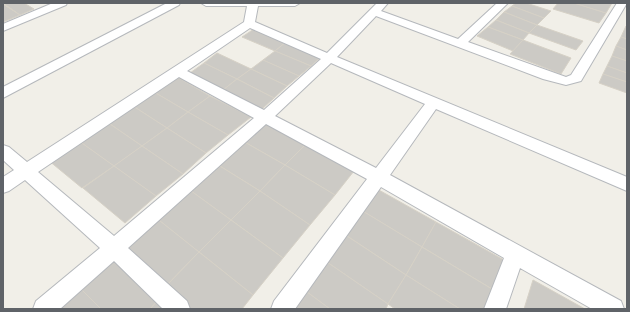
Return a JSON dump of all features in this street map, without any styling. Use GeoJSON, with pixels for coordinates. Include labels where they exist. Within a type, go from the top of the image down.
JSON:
{"type":"FeatureCollection","features":[{"type":"Feature","properties":{"kind":"street"},"geometry":{"type":"LineString","coordinates":[[3,28],[62,3]]}},
{"type":"Feature","properties":{"kind":"street"},"geometry":{"type":"LineString","coordinates":[[3,93],[175,3]]}},
{"type":"Feature","properties":{"kind":"street"},"geometry":{"type":"LineString","coordinates":[[206,3],[295,3]]}},
{"type":"Feature","properties":{"kind":"street"},"geometry":{"type":"LineString","coordinates":[[3,186],[249,24],[253,3]]}},
{"type":"Feature","properties":{"kind":"street"},"geometry":{"type":"LineString","coordinates":[[460,42],[503,3]]}},
{"type":"Feature","properties":{"kind":"street"},"geometry":{"type":"LineString","coordinates":[[44,309],[265,116],[329,58],[379,8],[460,42],[548,76],[566,81],[576,78],[622,3]]}},
{"type":"Feature","properties":{"kind":"street"},"geometry":{"type":"LineString","coordinates":[[249,24],[627,184]]}},
{"type":"Feature","properties":{"kind":"street"},"geometry":{"type":"LineString","coordinates":[[178,71],[380,178],[613,309]]}},
{"type":"Feature","properties":{"kind":"street"},"geometry":{"type":"LineString","coordinates":[[282,309],[380,178],[434,102]]}},
{"type":"Feature","properties":{"kind":"street"},"geometry":{"type":"LineString","coordinates":[[3,151],[114,248],[179,309]]}},
{"type":"Feature","properties":{"kind":"street"},"geometry":{"type":"LineString","coordinates":[[495,309],[515,255]]}},
{"type":"Feature","properties":{"kind":"building"},"geometry":{"type":"Polygon","coordinates":[[[3,3],[24,3],[34,9],[20,15],[3,3]]]}},
{"type":"Feature","properties":{"kind":"building"},"geometry":{"type":"Polygon","coordinates":[[[516,3],[526,3],[551,11],[544,18],[512,6],[516,3]]]}},
{"type":"Feature","properties":{"kind":"building"},"geometry":{"type":"Polygon","coordinates":[[[558,3],[574,3],[606,13],[599,23],[553,9],[558,3]]]}},
{"type":"Feature","properties":{"kind":"building"},"geometry":{"type":"Polygon","coordinates":[[[574,3],[612,3],[606,13],[574,3]]]}},
{"type":"Feature","properties":{"kind":"building"},"geometry":{"type":"Polygon","coordinates":[[[3,4],[20,15],[3,22],[3,4]]]}},
{"type":"Feature","properties":{"kind":"building"},"geometry":{"type":"Polygon","coordinates":[[[512,6],[544,18],[537,25],[504,12],[512,6]]]}},
{"type":"Feature","properties":{"kind":"building"},"geometry":{"type":"Polygon","coordinates":[[[504,12],[537,25],[529,33],[496,20],[504,12]]]}},
{"type":"Feature","properties":{"kind":"building"},"geometry":{"type":"Polygon","coordinates":[[[496,20],[529,33],[523,40],[488,27],[496,20]]]}},
{"type":"Feature","properties":{"kind":"building"},"geometry":{"type":"Polygon","coordinates":[[[537,25],[583,41],[576,50],[529,33],[537,25]]]}},
{"type":"Feature","properties":{"kind":"building"},"geometry":{"type":"Polygon","coordinates":[[[626,26],[627,27],[627,39],[621,37],[626,26]]]}},
{"type":"Feature","properties":{"kind":"building"},"geometry":{"type":"Polygon","coordinates":[[[488,27],[523,40],[513,51],[477,36],[488,27]]]}},
{"type":"Feature","properties":{"kind":"building"},"geometry":{"type":"Polygon","coordinates":[[[254,29],[286,42],[275,51],[242,37],[254,29]]]}},
{"type":"Feature","properties":{"kind":"building"},"geometry":{"type":"Polygon","coordinates":[[[621,37],[627,39],[627,50],[616,46],[621,37]]]}},
{"type":"Feature","properties":{"kind":"building"},"geometry":{"type":"Polygon","coordinates":[[[523,40],[571,58],[561,74],[510,54],[523,40]]]}},
{"type":"Feature","properties":{"kind":"building"},"geometry":{"type":"Polygon","coordinates":[[[286,42],[321,57],[311,66],[275,51],[286,42]]]}},
{"type":"Feature","properties":{"kind":"building"},"geometry":{"type":"Polygon","coordinates":[[[616,46],[627,50],[627,61],[612,56],[616,46]]]}},
{"type":"Feature","properties":{"kind":"building"},"geometry":{"type":"Polygon","coordinates":[[[275,51],[311,66],[299,76],[263,60],[275,51]]]}},
{"type":"Feature","properties":{"kind":"building"},"geometry":{"type":"Polygon","coordinates":[[[217,53],[251,69],[237,79],[204,63],[217,53]]]}},
{"type":"Feature","properties":{"kind":"building"},"geometry":{"type":"Polygon","coordinates":[[[612,56],[627,61],[627,73],[607,66],[612,56]]]}},
{"type":"Feature","properties":{"kind":"building"},"geometry":{"type":"Polygon","coordinates":[[[263,60],[299,76],[287,86],[251,69],[263,60]]]}},
{"type":"Feature","properties":{"kind":"building"},"geometry":{"type":"Polygon","coordinates":[[[204,63],[237,79],[223,90],[190,73],[204,63]]]}},
{"type":"Feature","properties":{"kind":"building"},"geometry":{"type":"Polygon","coordinates":[[[607,66],[627,73],[627,82],[603,74],[607,66]]]}},
{"type":"Feature","properties":{"kind":"building"},"geometry":{"type":"Polygon","coordinates":[[[251,69],[287,86],[274,98],[237,79],[251,69]]]}},
{"type":"Feature","properties":{"kind":"building"},"geometry":{"type":"Polygon","coordinates":[[[603,74],[627,82],[627,93],[599,83],[603,74]]]}},
{"type":"Feature","properties":{"kind":"building"},"geometry":{"type":"Polygon","coordinates":[[[177,77],[210,96],[188,112],[154,92],[177,77]]]}},
{"type":"Feature","properties":{"kind":"building"},"geometry":{"type":"Polygon","coordinates":[[[237,79],[274,98],[261,110],[223,90],[237,79]]]}},
{"type":"Feature","properties":{"kind":"building"},"geometry":{"type":"Polygon","coordinates":[[[154,92],[188,112],[167,128],[133,106],[154,92]]]}},
{"type":"Feature","properties":{"kind":"building"},"geometry":{"type":"Polygon","coordinates":[[[210,96],[251,117],[228,135],[188,112],[210,96]]]}},
{"type":"Feature","properties":{"kind":"building"},"geometry":{"type":"Polygon","coordinates":[[[133,106],[167,128],[142,146],[107,122],[133,106]]]}},
{"type":"Feature","properties":{"kind":"building"},"geometry":{"type":"Polygon","coordinates":[[[188,112],[228,135],[206,153],[167,128],[188,112]]]}},
{"type":"Feature","properties":{"kind":"building"},"geometry":{"type":"Polygon","coordinates":[[[107,122],[142,146],[114,166],[79,141],[107,122]]]}},
{"type":"Feature","properties":{"kind":"building"},"geometry":{"type":"Polygon","coordinates":[[[262,122],[305,145],[285,165],[241,140],[262,122]]]}},
{"type":"Feature","properties":{"kind":"building"},"geometry":{"type":"Polygon","coordinates":[[[167,128],[206,153],[183,174],[142,146],[167,128]]]}},
{"type":"Feature","properties":{"kind":"building"},"geometry":{"type":"Polygon","coordinates":[[[241,140],[285,165],[260,191],[215,163],[241,140]]]}},
{"type":"Feature","properties":{"kind":"building"},"geometry":{"type":"Polygon","coordinates":[[[79,141],[114,166],[82,188],[48,160],[79,141]]]}},
{"type":"Feature","properties":{"kind":"building"},"geometry":{"type":"Polygon","coordinates":[[[305,145],[354,171],[335,195],[285,165],[305,145]]]}},
{"type":"Feature","properties":{"kind":"building"},"geometry":{"type":"Polygon","coordinates":[[[142,146],[183,174],[156,196],[114,166],[142,146]]]}},
{"type":"Feature","properties":{"kind":"building"},"geometry":{"type":"Polygon","coordinates":[[[215,163],[260,191],[231,220],[187,188],[215,163]]]}},
{"type":"Feature","properties":{"kind":"building"},"geometry":{"type":"Polygon","coordinates":[[[285,165],[335,195],[310,225],[260,191],[285,165]]]}},
{"type":"Feature","properties":{"kind":"building"},"geometry":{"type":"Polygon","coordinates":[[[114,166],[156,196],[125,223],[83,188],[114,166]]]}},
{"type":"Feature","properties":{"kind":"building"},"geometry":{"type":"Polygon","coordinates":[[[187,188],[231,220],[199,252],[155,217],[187,188]]]}},
{"type":"Feature","properties":{"kind":"building"},"geometry":{"type":"Polygon","coordinates":[[[377,189],[436,222],[422,247],[361,210],[377,189]]]}},
{"type":"Feature","properties":{"kind":"building"},"geometry":{"type":"Polygon","coordinates":[[[260,191],[310,225],[283,258],[231,220],[260,191]]]}},
{"type":"Feature","properties":{"kind":"building"},"geometry":{"type":"Polygon","coordinates":[[[361,210],[422,247],[406,275],[344,234],[361,210]]]}},
{"type":"Feature","properties":{"kind":"building"},"geometry":{"type":"Polygon","coordinates":[[[155,217],[199,252],[165,287],[121,246],[155,217]]]}},
{"type":"Feature","properties":{"kind":"building"},"geometry":{"type":"Polygon","coordinates":[[[231,220],[283,258],[253,295],[199,252],[231,220]]]}},
{"type":"Feature","properties":{"kind":"building"},"geometry":{"type":"Polygon","coordinates":[[[436,222],[504,260],[492,289],[422,247],[436,222]]]}},
{"type":"Feature","properties":{"kind":"building"},"geometry":{"type":"Polygon","coordinates":[[[344,234],[406,275],[388,304],[324,260],[344,234]]]}},
{"type":"Feature","properties":{"kind":"building"},"geometry":{"type":"Polygon","coordinates":[[[422,247],[492,289],[484,309],[460,309],[406,275],[422,247]]]}},
{"type":"Feature","properties":{"kind":"building"},"geometry":{"type":"Polygon","coordinates":[[[199,252],[253,295],[242,309],[191,309],[165,287],[199,252]]]}},
{"type":"Feature","properties":{"kind":"building"},"geometry":{"type":"Polygon","coordinates":[[[112,257],[159,299],[150,309],[101,309],[79,287],[112,257]]]}},
{"type":"Feature","properties":{"kind":"building"},"geometry":{"type":"Polygon","coordinates":[[[324,260],[388,304],[386,309],[330,309],[303,289],[324,260]]]}},
{"type":"Feature","properties":{"kind":"building"},"geometry":{"type":"Polygon","coordinates":[[[406,275],[460,309],[395,309],[388,304],[406,275]]]}},
{"type":"Feature","properties":{"kind":"building"},"geometry":{"type":"Polygon","coordinates":[[[533,280],[585,309],[524,309],[533,280]]]}},
{"type":"Feature","properties":{"kind":"building"},"geometry":{"type":"Polygon","coordinates":[[[79,287],[101,309],[54,309],[79,287]]]}},
{"type":"Feature","properties":{"kind":"building"},"geometry":{"type":"Polygon","coordinates":[[[303,289],[330,309],[288,309],[303,289]]]}},
{"type":"Feature","properties":{"kind":"building"},"geometry":{"type":"Polygon","coordinates":[[[159,299],[169,309],[150,309],[159,299]]]}}]}
